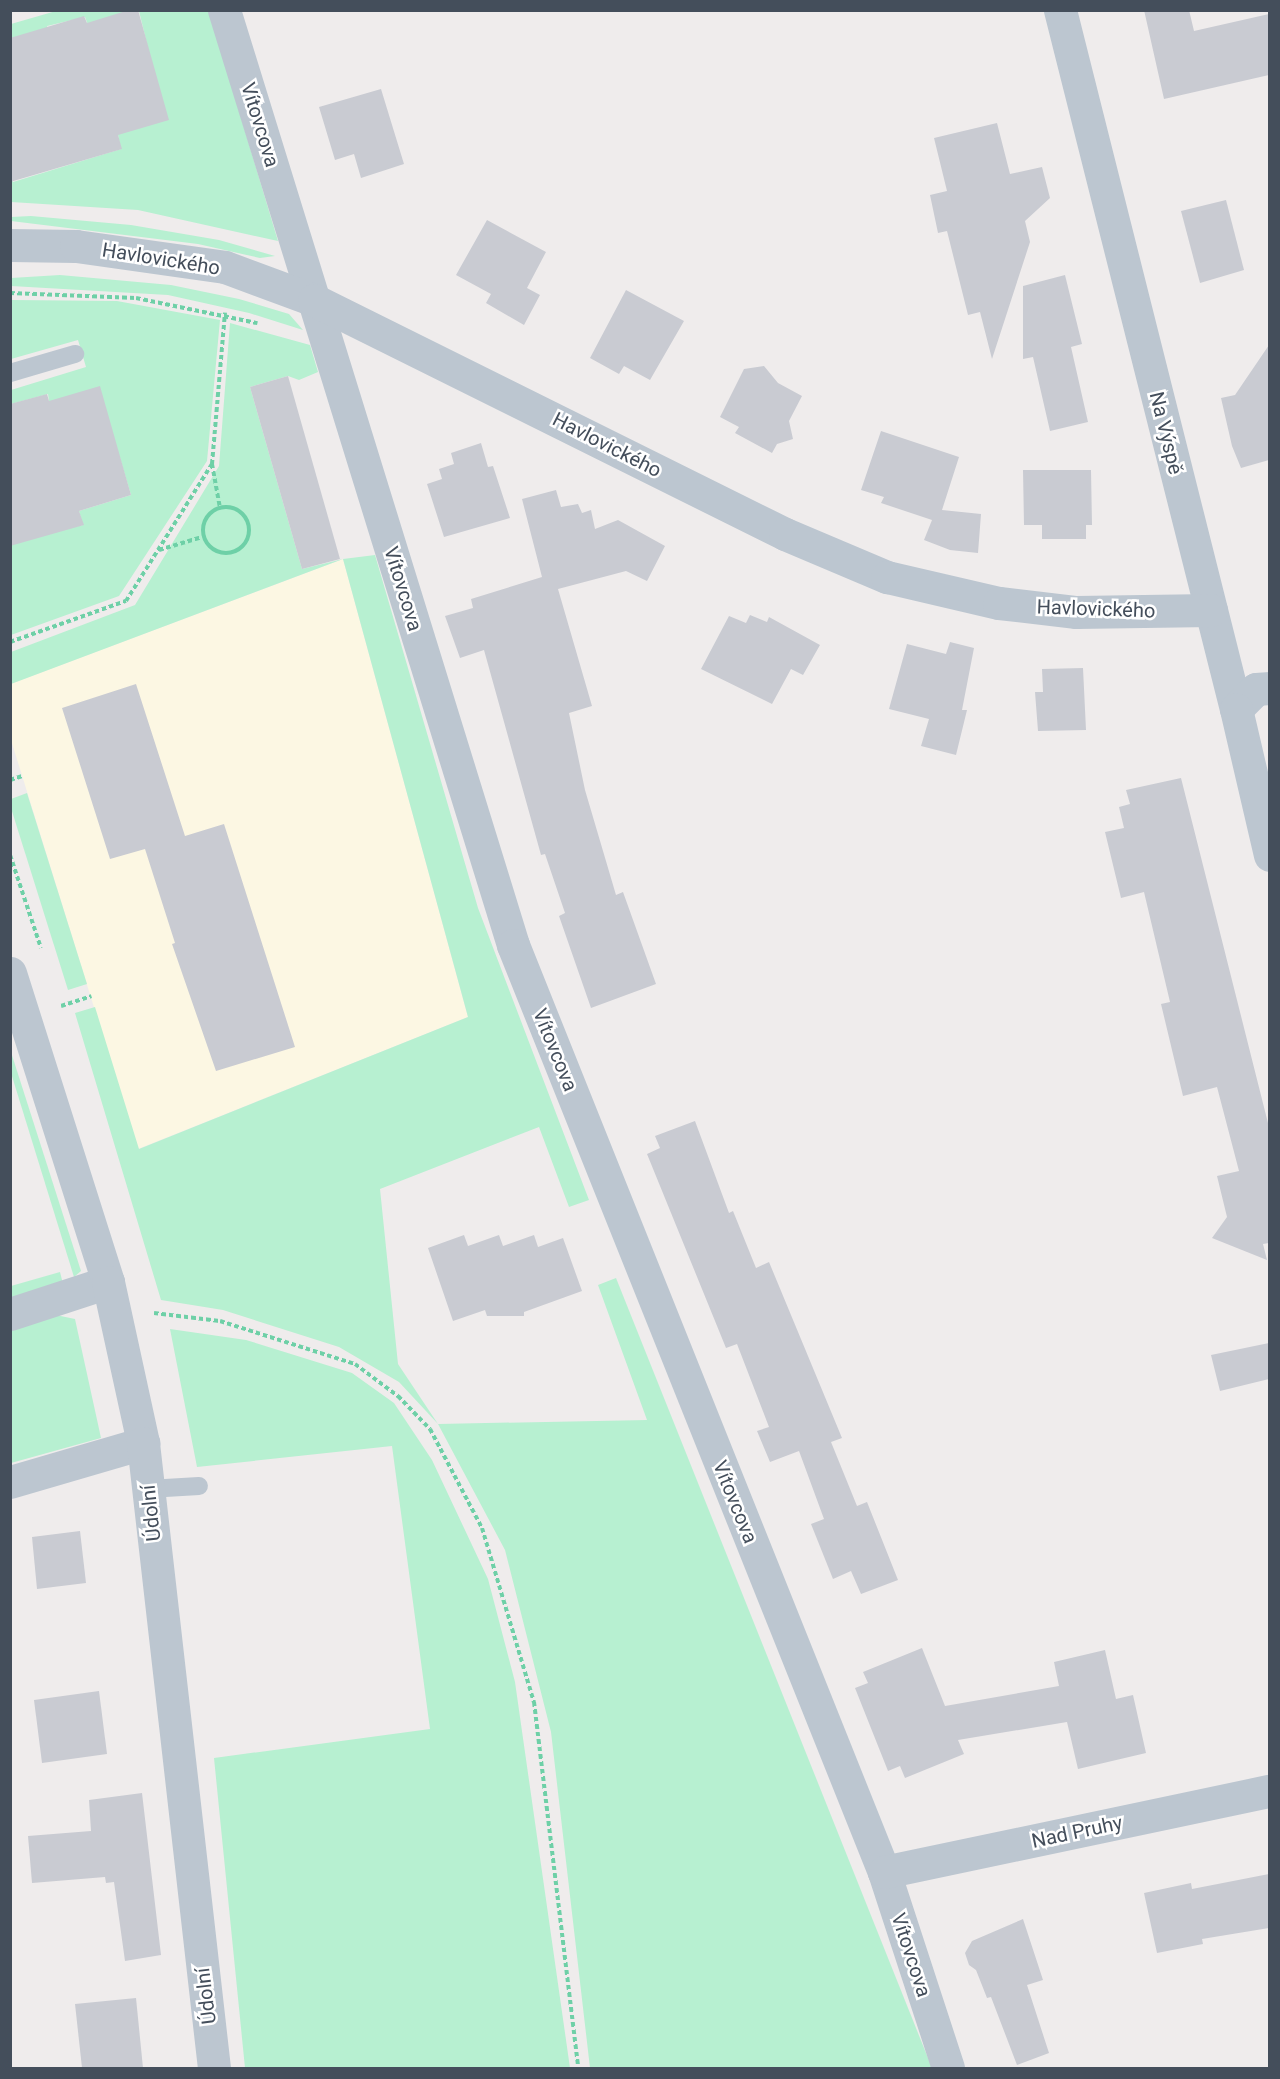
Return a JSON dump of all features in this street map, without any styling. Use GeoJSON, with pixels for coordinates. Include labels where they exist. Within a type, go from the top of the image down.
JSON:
{"type":"FeatureCollection","features":[{"type":"Feature","properties":{"kind":"street","name":"Vítovcova"},"geometry":{"type":"LineString","coordinates":[[224,10],[513,945],[884,1872],[948,2068]]}},
{"type":"Feature","properties":{"kind":"street","name":"Na Výspě"},"geometry":{"type":"LineString","coordinates":[[1060,10],[1236,709],[1269,855]]}},
{"type":"Feature","properties":{"kind":"street","name":"Havlovického"},"geometry":{"type":"LineString","coordinates":[[10,245],[76,246],[225,267],[314,300],[785,534],[887,577],[999,603],[1076,612],[1211,610]]}},
{"type":"Feature","properties":{"kind":"street"},"geometry":{"type":"LineString","coordinates":[[1236,709],[1256,689],[1269,688]]}},
{"type":"Feature","properties":{"kind":"street","name":"Údolní"},"geometry":{"type":"LineString","coordinates":[[10,973],[111,1295],[143,1443],[214,2068]]}},
{"type":"Feature","properties":{"kind":"street"},"geometry":{"type":"LineString","coordinates":[[10,1314],[111,1295]]}},
{"type":"Feature","properties":{"kind":"street"},"geometry":{"type":"LineString","coordinates":[[10,1482],[143,1443]]}},
{"type":"Feature","properties":{"kind":"street","name":"Nad Pruhy"},"geometry":{"type":"LineString","coordinates":[[884,1872],[1269,1791]]}},
{"type":"Feature","properties":{"kind":"lane"},"geometry":{"type":"LineString","coordinates":[[10,373],[75,354]]}},
{"type":"Feature","properties":{"kind":"lane"},"geometry":{"type":"LineString","coordinates":[[148,1489],[199,1486]]}},
{"type":"Feature","properties":{"kind":"path"},"geometry":{"type":"LineString","coordinates":[[10,293],[136,298],[225,313],[212,464],[220,508]]}},
{"type":"Feature","properties":{"kind":"path"},"geometry":{"type":"LineString","coordinates":[[10,642],[126,601],[212,464]]}},
{"type":"Feature","properties":{"kind":"path"},"geometry":{"type":"LineString","coordinates":[[236,507],[249,522],[248,539],[233,552],[215,552],[202,537],[206,520],[220,508],[236,507]]}},
{"type":"Feature","properties":{"kind":"path"},"geometry":{"type":"LineString","coordinates":[[158,551],[202,537]]}},
{"type":"Feature","properties":{"kind":"path"},"geometry":{"type":"LineString","coordinates":[[10,780],[22,776]]}},
{"type":"Feature","properties":{"kind":"path"},"geometry":{"type":"LineString","coordinates":[[60,1006],[91,996]]}},
{"type":"Feature","properties":{"kind":"path"},"geometry":{"type":"LineString","coordinates":[[111,1295],[220,1320],[356,1364],[398,1396],[429,1429],[482,1528],[534,1702],[578,2068]]}},
{"type":"Feature","properties":{"kind":"shaded area"},"geometry":{"type":"Polygon","coordinates":[[[343,559],[468,1017],[138,1149],[11,740],[10,684],[343,559]]]}},
{"type":"Feature","properties":{"kind":"green space"},"geometry":{"type":"Polygon","coordinates":[[[56,11],[139,11],[88,25],[85,17],[47,26],[50,37],[11,38],[11,24],[56,11]]]}},
{"type":"Feature","properties":{"kind":"green space"},"geometry":{"type":"Polygon","coordinates":[[[139,11],[209,11],[278,241],[138,210],[11,202],[10,173],[13,182],[121,149],[118,135],[148,48],[139,11]]]}},
{"type":"Feature","properties":{"kind":"green space"},"geometry":{"type":"Polygon","coordinates":[[[31,216],[131,225],[219,240],[275,256],[260,258],[198,244],[11,221],[11,217],[31,216]]]}},
{"type":"Feature","properties":{"kind":"green space"},"geometry":{"type":"Polygon","coordinates":[[[60,275],[171,285],[239,299],[289,314],[303,330],[249,313],[168,295],[11,286],[11,278],[60,275]]]}},
{"type":"Feature","properties":{"kind":"green space"},"geometry":{"type":"Polygon","coordinates":[[[11,300],[117,301],[220,320],[207,461],[119,596],[11,635],[11,541],[83,525],[79,511],[131,495],[120,458],[49,401],[48,394],[11,404],[11,390],[86,367],[78,340],[11,359],[11,300]]]}},
{"type":"Feature","properties":{"kind":"green space"},"geometry":{"type":"Polygon","coordinates":[[[230,323],[310,345],[318,372],[299,380],[288,376],[250,387],[302,569],[343,559],[11,684],[11,652],[135,605],[219,466],[230,323]]]}},
{"type":"Feature","properties":{"kind":"green space"},"geometry":{"type":"Polygon","coordinates":[[[375,555],[478,908],[589,1200],[569,1207],[539,1127],[380,1189],[398,1364],[438,1424],[399,1382],[339,1347],[223,1310],[161,1300],[75,1013],[95,1007],[139,1149],[468,1017],[343,559],[375,555]]]}},
{"type":"Feature","properties":{"kind":"green space"},"geometry":{"type":"Polygon","coordinates":[[[27,793],[87,984],[68,990],[11,808],[11,799],[27,793]]]}},
{"type":"Feature","properties":{"kind":"green space"},"geometry":{"type":"Polygon","coordinates":[[[10,1049],[81,1271],[74,1277],[11,1073],[10,1049]]]}},
{"type":"Feature","properties":{"kind":"green space"},"geometry":{"type":"Polygon","coordinates":[[[60,1272],[63,1284],[11,1305],[11,1286],[60,1272]]]}},
{"type":"Feature","properties":{"kind":"green space"},"geometry":{"type":"Polygon","coordinates":[[[616,1278],[932,2068],[590,2068],[551,1732],[505,1550],[438,1424],[647,1420],[598,1285],[616,1278]]]}},
{"type":"Feature","properties":{"kind":"green space"},"geometry":{"type":"Polygon","coordinates":[[[46,1313],[75,1319],[101,1438],[11,1463],[11,1324],[46,1313]]]}},
{"type":"Feature","properties":{"kind":"green space"},"geometry":{"type":"Polygon","coordinates":[[[170,1329],[246,1340],[352,1373],[394,1403],[432,1460],[488,1579],[515,1682],[570,2068],[245,2068],[214,1758],[430,1729],[392,1446],[197,1467],[170,1329]]]}},
{"type":"Feature","properties":{"kind":"building"},"geometry":{"type":"Polygon","coordinates":[[[129,10],[138,10],[169,120],[118,135],[122,149],[10,182],[10,38],[84,16],[87,23],[129,10]]]}},
{"type":"Feature","properties":{"kind":"building"},"geometry":{"type":"Polygon","coordinates":[[[1144,10],[1189,10],[1194,31],[1269,14],[1269,75],[1164,99],[1144,10]]]}},
{"type":"Feature","properties":{"kind":"building"},"geometry":{"type":"Polygon","coordinates":[[[381,89],[404,164],[361,178],[354,154],[335,160],[319,107],[381,89]]]}},
{"type":"Feature","properties":{"kind":"building"},"geometry":{"type":"Polygon","coordinates":[[[997,123],[1010,174],[1042,167],[1050,198],[1025,221],[1030,242],[992,359],[980,312],[968,315],[947,231],[938,233],[930,195],[947,191],[934,138],[997,123]]]}},
{"type":"Feature","properties":{"kind":"building"},"geometry":{"type":"Polygon","coordinates":[[[1226,200],[1244,270],[1200,283],[1181,211],[1226,200]]]}},
{"type":"Feature","properties":{"kind":"building"},"geometry":{"type":"Polygon","coordinates":[[[487,220],[546,252],[527,288],[540,295],[524,325],[486,303],[491,294],[456,275],[487,220]]]}},
{"type":"Feature","properties":{"kind":"building"},"geometry":{"type":"Polygon","coordinates":[[[1065,275],[1082,344],[1071,347],[1088,422],[1050,431],[1033,357],[1023,359],[1023,286],[1065,275]]]}},
{"type":"Feature","properties":{"kind":"building"},"geometry":{"type":"Polygon","coordinates":[[[626,290],[684,321],[650,380],[624,366],[619,374],[590,358],[626,290]]]}},
{"type":"Feature","properties":{"kind":"building"},"geometry":{"type":"Polygon","coordinates":[[[1269,345],[1269,460],[1241,468],[1232,446],[1221,398],[1235,395],[1269,345]]]}},
{"type":"Feature","properties":{"kind":"building"},"geometry":{"type":"Polygon","coordinates":[[[764,366],[778,383],[802,396],[789,421],[793,439],[777,444],[772,453],[735,433],[739,427],[720,417],[744,369],[764,366]]]}},
{"type":"Feature","properties":{"kind":"building"},"geometry":{"type":"Polygon","coordinates":[[[288,376],[340,559],[302,569],[250,387],[288,376]]]}},
{"type":"Feature","properties":{"kind":"building"},"geometry":{"type":"Polygon","coordinates":[[[100,386],[131,495],[79,511],[84,525],[10,546],[10,404],[47,394],[49,401],[100,386]]]}},
{"type":"Feature","properties":{"kind":"building"},"geometry":{"type":"Polygon","coordinates":[[[881,431],[959,457],[942,510],[981,514],[978,553],[950,550],[924,540],[932,520],[881,503],[884,497],[861,490],[881,431]]]}},
{"type":"Feature","properties":{"kind":"building"},"geometry":{"type":"Polygon","coordinates":[[[481,443],[488,467],[493,466],[510,518],[444,537],[427,484],[442,479],[439,469],[454,464],[451,453],[481,443]]]}},
{"type":"Feature","properties":{"kind":"building"},"geometry":{"type":"Polygon","coordinates":[[[1023,470],[1091,470],[1092,525],[1086,525],[1086,539],[1042,539],[1042,525],[1024,525],[1023,470]]]}},
{"type":"Feature","properties":{"kind":"building"},"geometry":{"type":"Polygon","coordinates":[[[556,490],[561,507],[578,504],[582,513],[591,510],[595,529],[618,520],[665,546],[647,581],[626,571],[558,589],[592,706],[569,713],[585,790],[616,895],[623,892],[656,984],[591,1008],[559,916],[565,913],[545,854],[541,855],[484,650],[460,658],[445,616],[473,608],[471,599],[542,577],[522,499],[556,490]]]}},
{"type":"Feature","properties":{"kind":"building"},"geometry":{"type":"Polygon","coordinates":[[[750,615],[767,622],[769,617],[820,645],[803,675],[791,669],[772,704],[701,669],[729,616],[746,623],[750,615]]]}},
{"type":"Feature","properties":{"kind":"building"},"geometry":{"type":"Polygon","coordinates":[[[950,642],[974,648],[962,710],[967,710],[956,755],[921,746],[929,719],[889,709],[907,644],[946,654],[950,642]]]}},
{"type":"Feature","properties":{"kind":"building"},"geometry":{"type":"Polygon","coordinates":[[[1083,668],[1086,730],[1038,731],[1035,692],[1043,692],[1042,669],[1083,668]]]}},
{"type":"Feature","properties":{"kind":"building"},"geometry":{"type":"Polygon","coordinates":[[[136,684],[185,836],[224,824],[295,1047],[216,1071],[172,944],[175,943],[145,849],[110,859],[62,708],[136,684]]]}},
{"type":"Feature","properties":{"kind":"building"},"geometry":{"type":"Polygon","coordinates":[[[1181,778],[1269,1127],[1269,1243],[1263,1244],[1267,1260],[1212,1238],[1227,1217],[1217,1176],[1239,1171],[1217,1087],[1183,1096],[1161,1004],[1170,1002],[1144,892],[1121,898],[1105,832],[1124,828],[1119,807],[1130,804],[1126,790],[1181,778]]]}},
{"type":"Feature","properties":{"kind":"building"},"geometry":{"type":"Polygon","coordinates":[[[695,1121],[729,1213],[733,1211],[756,1268],[769,1262],[842,1438],[831,1442],[857,1506],[867,1502],[898,1580],[861,1594],[851,1571],[833,1579],[811,1524],[824,1519],[799,1451],[770,1462],[757,1431],[769,1427],[737,1344],[726,1348],[647,1154],[660,1148],[655,1136],[695,1121]]]}},
{"type":"Feature","properties":{"kind":"building"},"geometry":{"type":"Polygon","coordinates":[[[464,1235],[468,1246],[499,1235],[503,1246],[534,1235],[538,1247],[563,1238],[582,1291],[524,1312],[524,1316],[487,1316],[485,1310],[453,1321],[428,1248],[464,1235]]]}},
{"type":"Feature","properties":{"kind":"building"},"geometry":{"type":"Polygon","coordinates":[[[1269,1343],[1269,1379],[1220,1391],[1211,1355],[1269,1343]]]}},
{"type":"Feature","properties":{"kind":"building"},"geometry":{"type":"Polygon","coordinates":[[[80,1531],[86,1583],[37,1589],[32,1537],[80,1531]]]}},
{"type":"Feature","properties":{"kind":"building"},"geometry":{"type":"Polygon","coordinates":[[[922,1648],[945,1706],[1059,1686],[1054,1662],[1105,1650],[1116,1699],[1133,1695],[1146,1753],[1078,1769],[1067,1722],[958,1740],[964,1754],[905,1778],[900,1766],[888,1771],[855,1688],[868,1683],[863,1672],[922,1648]]]}},
{"type":"Feature","properties":{"kind":"building"},"geometry":{"type":"Polygon","coordinates":[[[99,1691],[107,1754],[42,1763],[34,1700],[99,1691]]]}},
{"type":"Feature","properties":{"kind":"building"},"geometry":{"type":"Polygon","coordinates":[[[142,1793],[161,1955],[125,1961],[114,1882],[106,1883],[105,1877],[32,1883],[28,1836],[91,1831],[89,1800],[142,1793]]]}},
{"type":"Feature","properties":{"kind":"building"},"geometry":{"type":"Polygon","coordinates":[[[1269,1874],[1269,1928],[1202,1939],[1203,1944],[1157,1953],[1144,1893],[1191,1883],[1192,1889],[1269,1874]]]}},
{"type":"Feature","properties":{"kind":"building"},"geometry":{"type":"Polygon","coordinates":[[[1023,1919],[1043,1980],[1027,1985],[1049,2053],[1017,2065],[991,1997],[987,1998],[976,1970],[969,1965],[965,1953],[972,1941],[1023,1919]]]}},
{"type":"Feature","properties":{"kind":"building"},"geometry":{"type":"Polygon","coordinates":[[[136,1998],[143,2068],[82,2068],[75,2004],[136,1998]]]}}]}
